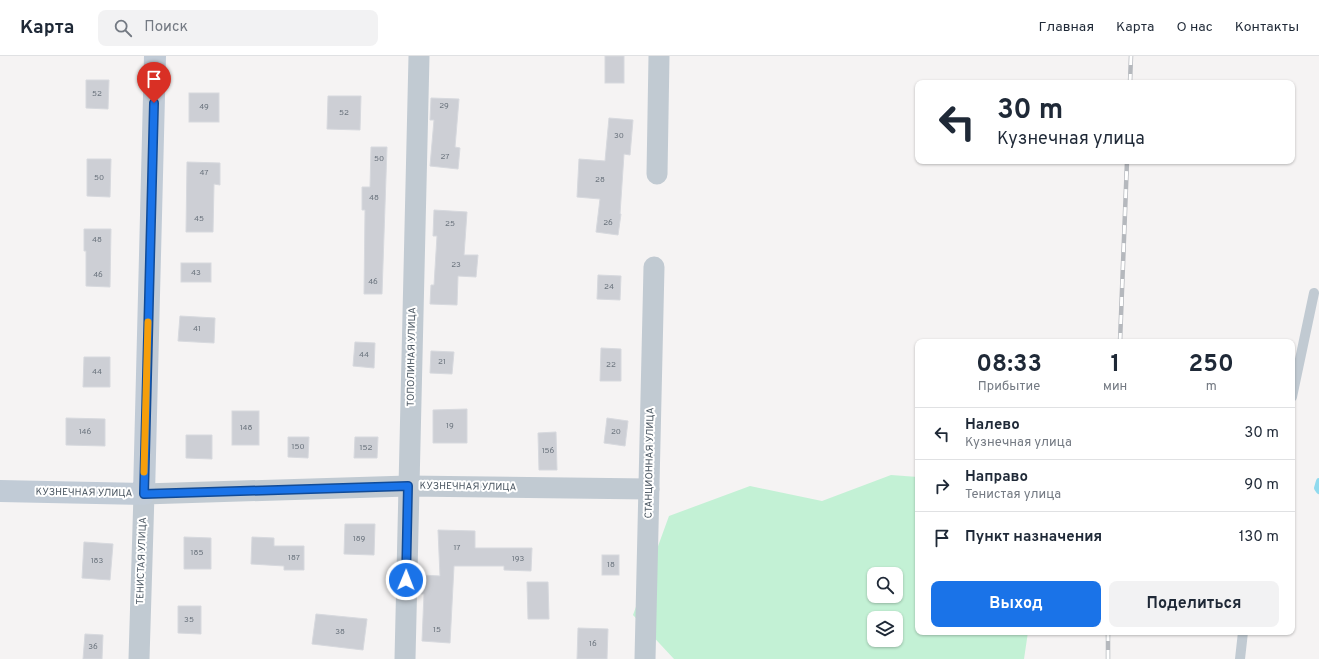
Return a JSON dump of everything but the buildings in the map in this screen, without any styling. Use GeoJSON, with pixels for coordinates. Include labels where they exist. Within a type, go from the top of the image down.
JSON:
{"type":"FeatureCollection","features":[{"type":"Feature","properties":{"kind":"street","name":"ТЕНИСТАЯ УЛИЦА"},"geometry":{"type":"LineString","coordinates":[[139,659],[155,56]]}},
{"type":"Feature","properties":{"kind":"street","name":"ТОПОЛИНАЯ УЛИЦА"},"geometry":{"type":"LineString","coordinates":[[404,659],[419,56]]}},
{"type":"Feature","properties":{"kind":"street"},"geometry":{"type":"LineString","coordinates":[[657,174],[659,56]]}},
{"type":"Feature","properties":{"kind":"street","name":"СТАНЦИОННАЯ УЛИЦА"},"geometry":{"type":"LineString","coordinates":[[646,659],[654,267]]}},
{"type":"Feature","properties":{"kind":"street","name":"КУЗНЕЧНАЯ УЛИЦА"},"geometry":{"type":"LineString","coordinates":[[0,491],[144,494],[408,486],[649,489]]}},
{"type":"Feature","properties":{"kind":"lane"},"geometry":{"type":"LineString","coordinates":[[1295,383],[1314,293]]}},
{"type":"Feature","properties":{"kind":"lane"},"geometry":{"type":"LineString","coordinates":[[1240,659],[1244,635]]}},
{"type":"Feature","properties":{"kind":"green space"},"geometry":{"type":"Polygon","coordinates":[[[891,475],[915,477],[915,635],[1028,635],[1024,659],[674,659],[633,615],[669,516],[750,486],[822,501],[891,475]]]}},
{"type":"Feature","properties":{"kind":"waterway"},"geometry":{"type":"LineString","coordinates":[[1319,481],[1317,488],[1319,491]]}},
{"type":"Feature","properties":{"kind":"railway"},"geometry":{"type":"LineString","coordinates":[[1130,80],[1131,56]]}},
{"type":"Feature","properties":{"kind":"railway"},"geometry":{"type":"LineString","coordinates":[[1120,339],[1127,164]]}},
{"type":"Feature","properties":{"kind":"railway"},"geometry":{"type":"LineString","coordinates":[[1108,635],[1108,659]]}},
{"type":"Feature","properties":{"kind":"slow traffic"},"geometry":{"type":"LineString","coordinates":[[144,472],[148,322]]}},
{"type":"Feature","properties":{"kind":"route"},"geometry":{"type":"LineString","coordinates":[[154,103],[144,494],[408,486],[406,580]]}}]}
